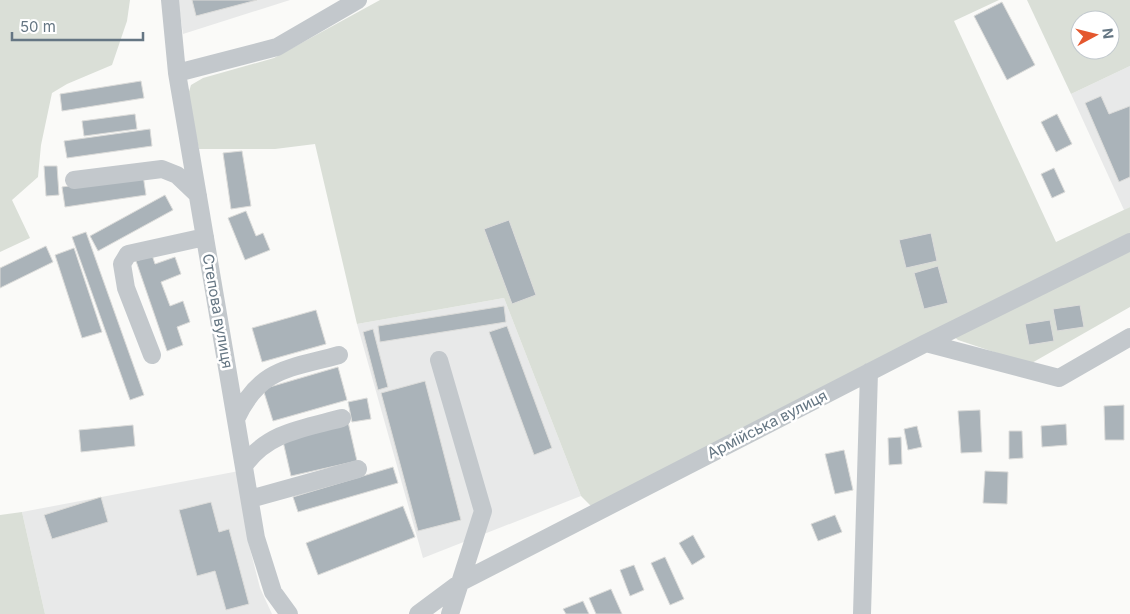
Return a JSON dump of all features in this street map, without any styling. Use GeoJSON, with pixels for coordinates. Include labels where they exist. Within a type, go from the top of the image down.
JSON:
{"type":"FeatureCollection","features":[{"type":"Feature","properties":{"kind":"street","name":"Степова вулиця"},"geometry":{"type":"LineString","coordinates":[[170,0],[178,73],[256,538],[273,592],[289,614]]}},
{"type":"Feature","properties":{"kind":"street"},"geometry":{"type":"LineString","coordinates":[[178,73],[277,47],[358,0]]}},
{"type":"Feature","properties":{"kind":"street"},"geometry":{"type":"LineString","coordinates":[[74,180],[162,168],[177,175],[198,195]]}},
{"type":"Feature","properties":{"kind":"street"},"geometry":{"type":"LineString","coordinates":[[152,355],[126,288],[122,264],[128,254],[205,237]]}},
{"type":"Feature","properties":{"kind":"street","name":"Армійська вулиця"},"geometry":{"type":"LineString","coordinates":[[418,614],[461,582],[926,343],[1130,242]]}},
{"type":"Feature","properties":{"kind":"street"},"geometry":{"type":"LineString","coordinates":[[926,343],[1059,378],[1130,337]]}},
{"type":"Feature","properties":{"kind":"street"},"geometry":{"type":"LineString","coordinates":[[236,419],[249,395],[270,375],[339,355]]}},
{"type":"Feature","properties":{"kind":"street"},"geometry":{"type":"LineString","coordinates":[[439,360],[483,511],[450,614]]}},
{"type":"Feature","properties":{"kind":"street"},"geometry":{"type":"LineString","coordinates":[[862,614],[869,372]]}},
{"type":"Feature","properties":{"kind":"street"},"geometry":{"type":"LineString","coordinates":[[244,466],[251,455],[269,440],[289,432],[342,418]]}},
{"type":"Feature","properties":{"kind":"street"},"geometry":{"type":"LineString","coordinates":[[250,499],[358,469]]}},
{"type":"Feature","properties":{"kind":"shaded area"},"geometry":{"type":"Polygon","coordinates":[[[0,0],[130,0],[127,21],[112,65],[67,84],[52,93],[41,145],[38,177],[12,200],[30,238],[0,252],[0,0]]]}},
{"type":"Feature","properties":{"kind":"shaded area"},"geometry":{"type":"Polygon","coordinates":[[[178,0],[290,0],[183,34],[178,0]]]}},
{"type":"Feature","properties":{"kind":"shaded area"},"geometry":{"type":"Polygon","coordinates":[[[380,0],[999,0],[954,21],[1056,242],[1130,207],[1130,307],[1030,364],[958,340],[942,326],[594,509],[581,496],[504,298],[357,324],[315,144],[275,149],[199,149],[187,98],[191,85],[203,78],[274,58],[380,0]]]}},
{"type":"Feature","properties":{"kind":"shaded area"},"geometry":{"type":"Polygon","coordinates":[[[1027,0],[1130,0],[1130,66],[1071,94],[1027,0]]]}},
{"type":"Feature","properties":{"kind":"shaded area"},"geometry":{"type":"Polygon","coordinates":[[[1130,66],[1130,207],[1124,210],[1071,94],[1130,66]]]}},
{"type":"Feature","properties":{"kind":"shaded area"},"geometry":{"type":"Polygon","coordinates":[[[504,298],[581,496],[423,558],[357,324],[504,298]]]}},
{"type":"Feature","properties":{"kind":"shaded area"},"geometry":{"type":"Polygon","coordinates":[[[239,471],[248,541],[260,588],[272,614],[45,614],[22,512],[239,471]]]}},
{"type":"Feature","properties":{"kind":"shaded area"},"geometry":{"type":"Polygon","coordinates":[[[22,512],[45,614],[0,614],[0,515],[22,512]]]}},
{"type":"Feature","properties":{"kind":"building"},"geometry":{"type":"Polygon","coordinates":[[[192,0],[257,0],[196,16],[192,0]]]}},
{"type":"Feature","properties":{"kind":"building"},"geometry":{"type":"Polygon","coordinates":[[[1002,2],[1035,65],[1007,80],[974,16],[1002,2]]]}},
{"type":"Feature","properties":{"kind":"building"},"geometry":{"type":"Polygon","coordinates":[[[141,81],[144,98],[62,111],[60,94],[141,81]]]}},
{"type":"Feature","properties":{"kind":"building"},"geometry":{"type":"Polygon","coordinates":[[[1101,96],[1109,114],[1130,106],[1130,177],[1119,182],[1085,103],[1101,96]]]}},
{"type":"Feature","properties":{"kind":"building"},"geometry":{"type":"Polygon","coordinates":[[[135,114],[137,129],[84,136],[82,121],[135,114]]]}},
{"type":"Feature","properties":{"kind":"building"},"geometry":{"type":"Polygon","coordinates":[[[1057,114],[1072,144],[1056,152],[1041,122],[1057,114]]]}},
{"type":"Feature","properties":{"kind":"building"},"geometry":{"type":"Polygon","coordinates":[[[150,129],[152,146],[67,158],[64,141],[150,129]]]}},
{"type":"Feature","properties":{"kind":"building"},"geometry":{"type":"Polygon","coordinates":[[[242,151],[251,206],[231,209],[223,153],[242,151]]]}},
{"type":"Feature","properties":{"kind":"building"},"geometry":{"type":"Polygon","coordinates":[[[44,166],[57,166],[59,195],[46,196],[44,166]]]}},
{"type":"Feature","properties":{"kind":"building"},"geometry":{"type":"Polygon","coordinates":[[[1054,168],[1065,192],[1052,198],[1041,174],[1054,168]]]}},
{"type":"Feature","properties":{"kind":"building"},"geometry":{"type":"Polygon","coordinates":[[[143,175],[146,195],[65,207],[62,187],[143,175]]]}},
{"type":"Feature","properties":{"kind":"building"},"geometry":{"type":"Polygon","coordinates":[[[165,195],[173,210],[98,251],[90,236],[165,195]]]}},
{"type":"Feature","properties":{"kind":"building"},"geometry":{"type":"Polygon","coordinates":[[[246,211],[256,236],[263,233],[270,250],[245,260],[228,218],[246,211]]]}},
{"type":"Feature","properties":{"kind":"building"},"geometry":{"type":"Polygon","coordinates":[[[509,220],[536,295],[512,304],[484,229],[509,220]]]}},
{"type":"Feature","properties":{"kind":"building"},"geometry":{"type":"Polygon","coordinates":[[[86,232],[144,395],[130,400],[72,237],[86,232]]]}},
{"type":"Feature","properties":{"kind":"building"},"geometry":{"type":"Polygon","coordinates":[[[931,233],[937,261],[906,268],[899,240],[931,233]]]}},
{"type":"Feature","properties":{"kind":"building"},"geometry":{"type":"Polygon","coordinates":[[[46,246],[53,262],[0,288],[0,268],[46,246]]]}},
{"type":"Feature","properties":{"kind":"building"},"geometry":{"type":"Polygon","coordinates":[[[74,248],[102,332],[82,338],[55,255],[74,248]]]}},
{"type":"Feature","properties":{"kind":"building"},"geometry":{"type":"Polygon","coordinates":[[[152,255],[155,264],[175,257],[181,274],[161,282],[170,306],[183,301],[190,322],[177,327],[183,345],[167,351],[136,261],[152,255]]]}},
{"type":"Feature","properties":{"kind":"building"},"geometry":{"type":"Polygon","coordinates":[[[938,266],[948,303],[924,309],[914,273],[938,266]]]}},
{"type":"Feature","properties":{"kind":"building"},"geometry":{"type":"Polygon","coordinates":[[[1080,305],[1084,327],[1057,331],[1053,309],[1080,305]]]}},
{"type":"Feature","properties":{"kind":"building"},"geometry":{"type":"Polygon","coordinates":[[[504,306],[506,322],[380,342],[378,326],[504,306]]]}},
{"type":"Feature","properties":{"kind":"building"},"geometry":{"type":"Polygon","coordinates":[[[316,310],[326,344],[262,362],[252,328],[316,310]]]}},
{"type":"Feature","properties":{"kind":"building"},"geometry":{"type":"Polygon","coordinates":[[[1050,320],[1054,341],[1029,345],[1025,324],[1050,320]]]}},
{"type":"Feature","properties":{"kind":"building"},"geometry":{"type":"Polygon","coordinates":[[[507,326],[552,448],[534,455],[489,332],[507,326]]]}},
{"type":"Feature","properties":{"kind":"building"},"geometry":{"type":"Polygon","coordinates":[[[373,329],[388,387],[378,390],[363,332],[373,329]]]}},
{"type":"Feature","properties":{"kind":"building"},"geometry":{"type":"Polygon","coordinates":[[[338,367],[347,400],[273,421],[263,389],[338,367]]]}},
{"type":"Feature","properties":{"kind":"building"},"geometry":{"type":"Polygon","coordinates":[[[425,381],[461,520],[418,531],[381,393],[425,381]]]}},
{"type":"Feature","properties":{"kind":"building"},"geometry":{"type":"Polygon","coordinates":[[[367,398],[371,419],[352,422],[348,402],[367,398]]]}},
{"type":"Feature","properties":{"kind":"building"},"geometry":{"type":"Polygon","coordinates":[[[1124,405],[1124,440],[1105,440],[1104,406],[1124,405]]]}},
{"type":"Feature","properties":{"kind":"building"},"geometry":{"type":"Polygon","coordinates":[[[980,410],[982,452],[961,453],[958,411],[980,410]]]}},
{"type":"Feature","properties":{"kind":"building"},"geometry":{"type":"Polygon","coordinates":[[[348,422],[357,461],[291,476],[282,437],[348,422]]]}},
{"type":"Feature","properties":{"kind":"building"},"geometry":{"type":"Polygon","coordinates":[[[1066,424],[1067,445],[1042,447],[1041,426],[1066,424]]]}},
{"type":"Feature","properties":{"kind":"building"},"geometry":{"type":"Polygon","coordinates":[[[133,425],[135,446],[81,452],[79,430],[133,425]]]}},
{"type":"Feature","properties":{"kind":"building"},"geometry":{"type":"Polygon","coordinates":[[[917,426],[922,447],[908,450],[904,429],[917,426]]]}},
{"type":"Feature","properties":{"kind":"building"},"geometry":{"type":"Polygon","coordinates":[[[1009,431],[1022,431],[1023,458],[1009,459],[1009,431]]]}},
{"type":"Feature","properties":{"kind":"building"},"geometry":{"type":"Polygon","coordinates":[[[901,437],[902,464],[889,465],[888,438],[901,437]]]}},
{"type":"Feature","properties":{"kind":"building"},"geometry":{"type":"Polygon","coordinates":[[[844,450],[853,490],[835,494],[825,454],[844,450]]]}},
{"type":"Feature","properties":{"kind":"building"},"geometry":{"type":"Polygon","coordinates":[[[393,467],[398,483],[298,512],[293,497],[393,467]]]}},
{"type":"Feature","properties":{"kind":"building"},"geometry":{"type":"Polygon","coordinates":[[[985,471],[1008,472],[1007,504],[983,503],[985,471]]]}},
{"type":"Feature","properties":{"kind":"building"},"geometry":{"type":"Polygon","coordinates":[[[101,497],[108,522],[52,539],[44,515],[101,497]]]}},
{"type":"Feature","properties":{"kind":"building"},"geometry":{"type":"Polygon","coordinates":[[[211,502],[219,532],[229,529],[249,604],[226,610],[215,571],[197,576],[179,510],[211,502]]]}},
{"type":"Feature","properties":{"kind":"building"},"geometry":{"type":"Polygon","coordinates":[[[403,506],[415,537],[318,575],[306,543],[403,506]]]}},
{"type":"Feature","properties":{"kind":"building"},"geometry":{"type":"Polygon","coordinates":[[[835,515],[842,532],[818,541],[811,524],[835,515]]]}},
{"type":"Feature","properties":{"kind":"building"},"geometry":{"type":"Polygon","coordinates":[[[693,535],[705,557],[692,565],[679,543],[693,535]]]}},
{"type":"Feature","properties":{"kind":"building"},"geometry":{"type":"Polygon","coordinates":[[[665,557],[684,599],[670,605],[651,563],[665,557]]]}},
{"type":"Feature","properties":{"kind":"building"},"geometry":{"type":"Polygon","coordinates":[[[634,565],[644,590],[630,596],[620,570],[634,565]]]}},
{"type":"Feature","properties":{"kind":"building"},"geometry":{"type":"Polygon","coordinates":[[[611,589],[622,614],[596,614],[589,598],[611,589]]]}},
{"type":"Feature","properties":{"kind":"building"},"geometry":{"type":"Polygon","coordinates":[[[583,601],[589,614],[566,614],[563,609],[583,601]]]}}]}
